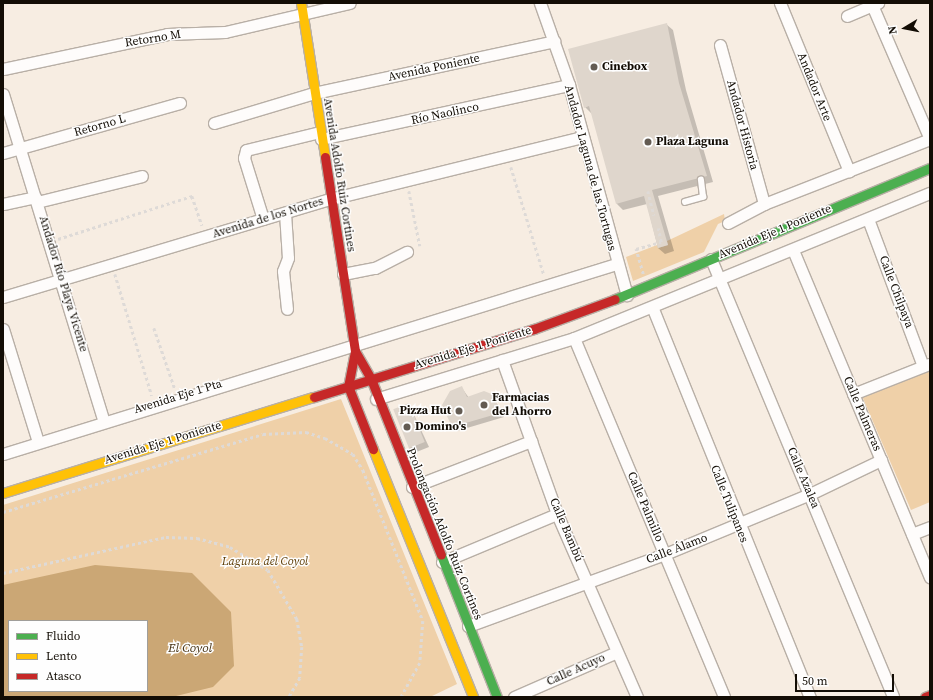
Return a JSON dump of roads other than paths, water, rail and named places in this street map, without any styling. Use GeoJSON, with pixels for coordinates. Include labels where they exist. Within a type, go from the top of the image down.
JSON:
{"type":"FeatureCollection","features":[{"type":"Feature","properties":{"kind":"street","name":"Retorno M"},"geometry":{"type":"LineString","coordinates":[[3,69],[167,34],[225,32],[302,8],[350,3]]}},
{"type":"Feature","properties":{"kind":"street","name":"Andador Laguna de las Tortugas"},"geometry":{"type":"LineString","coordinates":[[540,3],[569,85],[616,264],[627,295]]}},
{"type":"Feature","properties":{"kind":"street","name":"Andador Arte"},"geometry":{"type":"LineString","coordinates":[[780,3],[849,172]]}},
{"type":"Feature","properties":{"kind":"street"},"geometry":{"type":"LineString","coordinates":[[728,223],[764,204],[930,139],[875,4],[847,16]]}},
{"type":"Feature","properties":{"kind":"street","name":"Avenida Adolfo Ruiz Cortines"},"geometry":{"type":"LineString","coordinates":[[302,8],[320,136],[355,346],[371,379]]}},
{"type":"Feature","properties":{"kind":"street","name":"Avenida Poniente"},"geometry":{"type":"LineString","coordinates":[[314,93],[554,41]]}},
{"type":"Feature","properties":{"kind":"street","name":"Andador Historia"},"geometry":{"type":"LineString","coordinates":[[720,45],[764,204]]}},
{"type":"Feature","properties":{"kind":"street","name":"Río Naolinco"},"geometry":{"type":"LineString","coordinates":[[263,219],[244,158],[246,150],[569,85]]}},
{"type":"Feature","properties":{"kind":"street"},"geometry":{"type":"LineString","coordinates":[[214,123],[314,93]]}},
{"type":"Feature","properties":{"kind":"street","name":"Andador Río Playa Vicente"},"geometry":{"type":"LineString","coordinates":[[3,94],[63,280],[103,420]]}},
{"type":"Feature","properties":{"kind":"street","name":"Retorno L"},"geometry":{"type":"LineString","coordinates":[[3,153],[180,103]]}},
{"type":"Feature","properties":{"kind":"street","name":"Avenida de los Nortes"},"geometry":{"type":"LineString","coordinates":[[3,297],[330,199],[583,137]]}},
{"type":"Feature","properties":{"kind":"street","name":"Avenida Eje 1 Poniente"},"geometry":{"type":"LineString","coordinates":[[3,493],[534,329],[627,295],[930,168]]}},
{"type":"Feature","properties":{"kind":"street"},"geometry":{"type":"LineString","coordinates":[[3,204],[36,200],[142,176]]}},
{"type":"Feature","properties":{"kind":"street","name":"Avenida Eje 1 Poniente"},"geometry":{"type":"LineString","coordinates":[[376,399],[574,338],[653,309],[930,194]]}},
{"type":"Feature","properties":{"kind":"street"},"geometry":{"type":"LineString","coordinates":[[285,212],[288,258],[283,272],[287,309]]}},
{"type":"Feature","properties":{"kind":"street","name":"Calle Chilpaya"},"geometry":{"type":"LineString","coordinates":[[868,219],[927,365]]}},
{"type":"Feature","properties":{"kind":"street","name":"Calle Palmeras"},"geometry":{"type":"LineString","coordinates":[[794,250],[930,577]]}},
{"type":"Feature","properties":{"kind":"street"},"geometry":{"type":"LineString","coordinates":[[343,274],[375,268],[407,252]]}},
{"type":"Feature","properties":{"kind":"street","name":"Calle Azalea"},"geometry":{"type":"LineString","coordinates":[[711,259],[810,494],[893,697]]}},
{"type":"Feature","properties":{"kind":"street","name":"Avenida Eje 1 Pta"},"geometry":{"type":"LineString","coordinates":[[3,454],[154,404],[355,346],[616,264]]}},
{"type":"Feature","properties":{"kind":"street","name":"Calle Tulipanes"},"geometry":{"type":"LineString","coordinates":[[653,309],[737,525],[810,697]]}},
{"type":"Feature","properties":{"kind":"street"},"geometry":{"type":"LineString","coordinates":[[3,329],[38,442]]}},
{"type":"Feature","properties":{"kind":"street","name":"Calle Palmillo"},"geometry":{"type":"LineString","coordinates":[[574,338],[724,697]]}},
{"type":"Feature","properties":{"kind":"street","name":"Avenida Adolfo Ruiz Cortines"},"geometry":{"type":"LineString","coordinates":[[348,386],[355,346]]}},
{"type":"Feature","properties":{"kind":"street","name":"Calle Bambú"},"geometry":{"type":"LineString","coordinates":[[502,360],[557,514],[589,582],[637,697]]}},
{"type":"Feature","properties":{"kind":"street"},"geometry":{"type":"LineString","coordinates":[[853,394],[927,365]]}},
{"type":"Feature","properties":{"kind":"street","name":"Prolongación Adolfo Ruiz Cortines"},"geometry":{"type":"LineString","coordinates":[[371,379],[376,399],[497,697]]}},
{"type":"Feature","properties":{"kind":"street"},"geometry":{"type":"LineString","coordinates":[[348,386],[473,697]]}},
{"type":"Feature","properties":{"kind":"street"},"geometry":{"type":"LineString","coordinates":[[396,508],[414,492],[531,441]]}},
{"type":"Feature","properties":{"kind":"street","name":"Calle Álamo"},"geometry":{"type":"LineString","coordinates":[[468,626],[665,554],[810,494],[881,460]]}},
{"type":"Feature","properties":{"kind":"street"},"geometry":{"type":"LineString","coordinates":[[442,562],[557,514]]}},
{"type":"Feature","properties":{"kind":"street"},"geometry":{"type":"LineString","coordinates":[[912,534],[930,527]]}},
{"type":"Feature","properties":{"kind":"street"},"geometry":{"type":"LineString","coordinates":[[441,618],[461,610]]}},
{"type":"Feature","properties":{"kind":"street","name":"Calle Acuyo"},"geometry":{"type":"LineString","coordinates":[[514,697],[617,652]]}},
{"type":"Feature","properties":{"kind":"street"},"geometry":{"type":"LineString","coordinates":[[925,697],[930,695]]}},
{"type":"Feature","properties":{"kind":"lane"},"geometry":{"type":"LineString","coordinates":[[685,202],[703,197],[702,180]]}},
{"type":"Feature","properties":{"kind":"water","name":"El Coyol"},"geometry":{"type":"Polygon","coordinates":[[[95,565],[192,573],[231,612],[234,666],[213,687],[172,697],[3,697],[3,585],[95,565]]]}},
{"type":"Feature","properties":{"kind":"place","name":"Cinebox"},"geometry":{"type":"Point","coordinates":[594,67]}},
{"type":"Feature","properties":{"kind":"place","name":"Plaza Laguna"},"geometry":{"type":"Point","coordinates":[648,142]}},
{"type":"Feature","properties":{"kind":"place","name":"Farmacias del Ahorro"},"geometry":{"type":"Point","coordinates":[484,405]}},
{"type":"Feature","properties":{"kind":"place","name":"Pizza Hut"},"geometry":{"type":"Point","coordinates":[459,411]}},
{"type":"Feature","properties":{"kind":"place","name":"Domino's"},"geometry":{"type":"Point","coordinates":[407,427]}},
{"type":"Feature","properties":{"kind":"park label","name":"Laguna del Coyol"},"geometry":{"type":"Point","coordinates":[265,562]}}]}
